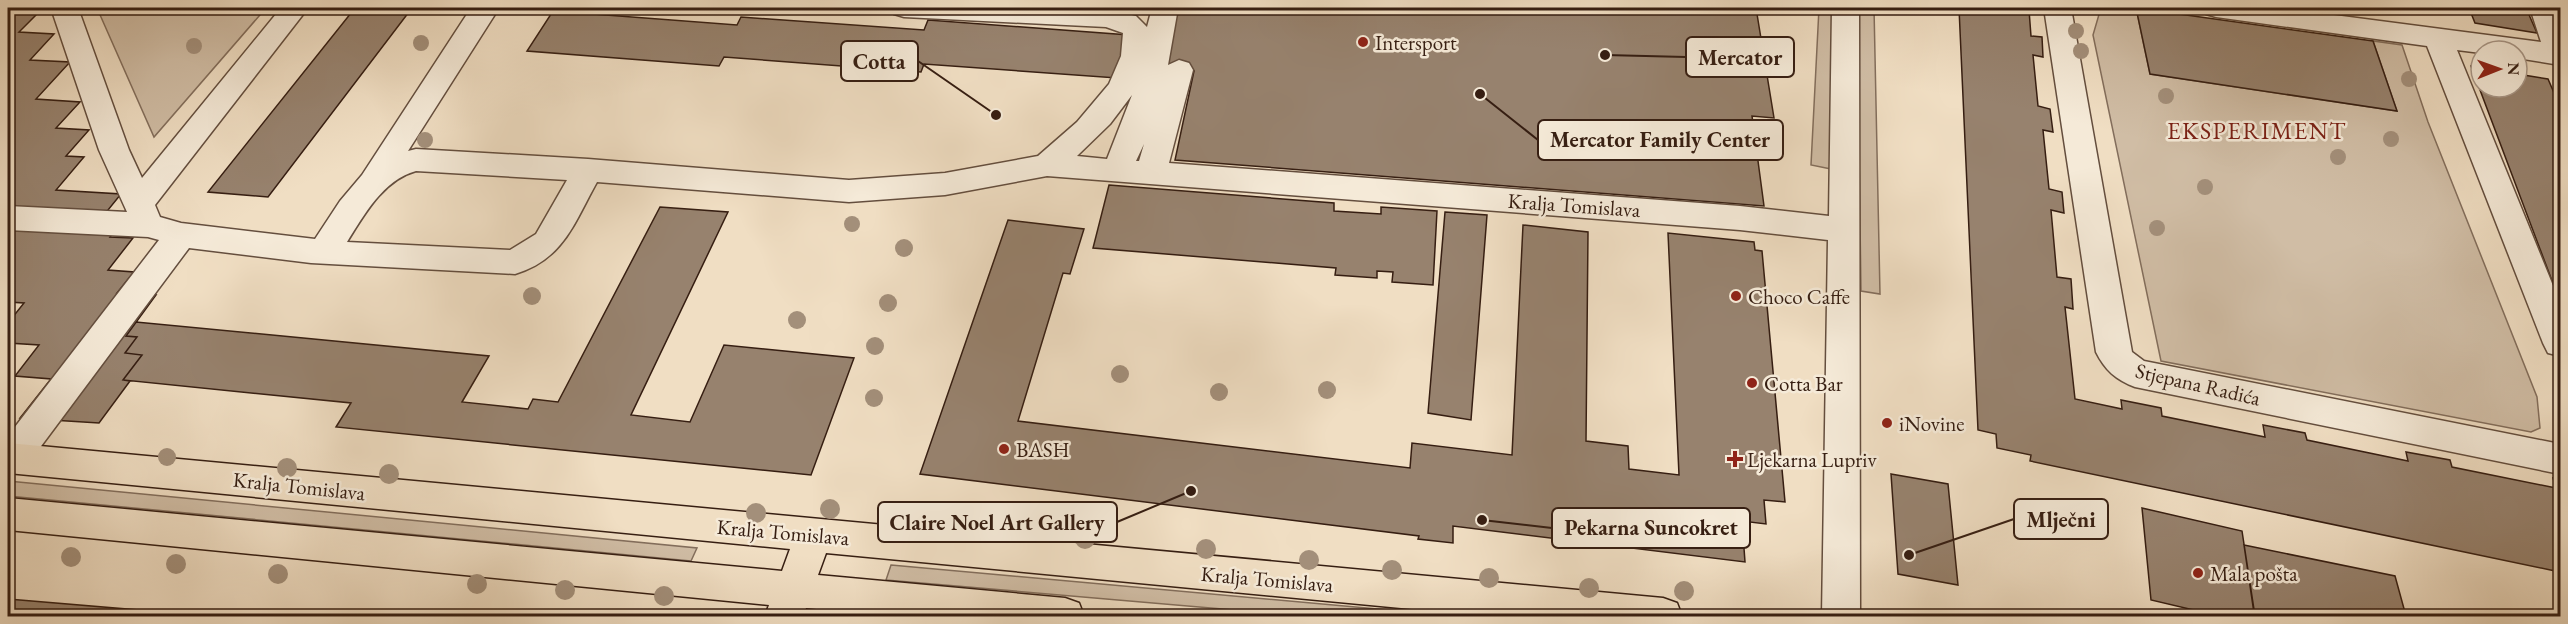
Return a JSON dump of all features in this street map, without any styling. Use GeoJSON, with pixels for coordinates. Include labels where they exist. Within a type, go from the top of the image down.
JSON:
{"type":"FeatureCollection","features":[{"type":"Feature","properties":{"kind":"main road","name":"Kralja Tomislava"},"geometry":{"type":"LineString","coordinates":[[9,453],[814,535],[1663,616]]}},
{"type":"Feature","properties":{"kind":"main road"},"geometry":{"type":"LineString","coordinates":[[8,514],[789,603],[1065,616]]}},
{"type":"Feature","properties":{"kind":"main road"},"geometry":{"type":"LineString","coordinates":[[789,603],[814,535]]}},
{"type":"Feature","properties":{"kind":"street"},"geometry":{"type":"LineString","coordinates":[[64,8],[114,150],[144,214]]}},
{"type":"Feature","properties":{"kind":"street"},"geometry":{"type":"LineString","coordinates":[[144,214],[295,8]]}},
{"type":"Feature","properties":{"kind":"street"},"geometry":{"type":"LineString","coordinates":[[371,185],[485,8]]}},
{"type":"Feature","properties":{"kind":"street"},"geometry":{"type":"LineString","coordinates":[[904,8],[1106,18],[1133,26],[1137,32],[1138,46],[1125,81],[1108,106],[1079,163]]}},
{"type":"Feature","properties":{"kind":"street"},"geometry":{"type":"LineString","coordinates":[[1079,163],[1126,153],[1148,89],[1165,8]]}},
{"type":"Feature","properties":{"kind":"street"},"geometry":{"type":"LineString","coordinates":[[1841,616],[1846,8]]}},
{"type":"Feature","properties":{"kind":"street","name":"Stjepana Radića"},"geometry":{"type":"LineString","coordinates":[[2057,8],[2113,352],[2120,362],[2135,374],[2560,459]]}},
{"type":"Feature","properties":{"kind":"street"},"geometry":{"type":"LineString","coordinates":[[2216,8],[2560,55],[2544,8]]}},
{"type":"Feature","properties":{"kind":"street"},"geometry":{"type":"LineString","coordinates":[[2438,38],[2560,343]]}},
{"type":"Feature","properties":{"kind":"street"},"geometry":{"type":"LineString","coordinates":[[1151,173],[1179,70]]}},
{"type":"Feature","properties":{"kind":"street","name":"Kralja Tomislava"},"geometry":{"type":"LineString","coordinates":[[324,252],[371,185],[405,161],[416,160],[588,170],[849,191],[945,184],[1079,163],[1151,173],[1323,179],[1494,192],[1844,230]]}},
{"type":"Feature","properties":{"kind":"street"},"geometry":{"type":"LineString","coordinates":[[8,218],[144,214],[181,235],[324,252],[422,259],[516,262],[547,243],[588,170]]}},
{"type":"Feature","properties":{"kind":"street"},"geometry":{"type":"LineString","coordinates":[[9,453],[181,235]]}},
{"type":"Feature","properties":{"kind":"shaded area"},"geometry":{"type":"Polygon","coordinates":[[[97,8],[266,8],[154,137],[97,8]]]}},
{"type":"Feature","properties":{"kind":"shaded area"},"geometry":{"type":"Polygon","coordinates":[[[1819,8],[1835,8],[1836,170],[1811,165],[1819,8]]]}},
{"type":"Feature","properties":{"kind":"shaded area"},"geometry":{"type":"Polygon","coordinates":[[[1849,8],[1874,8],[1880,294],[1861,291],[1857,20],[1848,180],[1849,8]]]}},
{"type":"Feature","properties":{"kind":"shaded area"},"geometry":{"type":"Polygon","coordinates":[[[2109,8],[2136,8],[2150,74],[2397,111],[2373,41],[2402,45],[2428,122],[2537,397],[2540,428],[2531,432],[2161,361],[2093,35],[2100,11],[2109,8]]]}},
{"type":"Feature","properties":{"kind":"shaded area"},"geometry":{"type":"Polygon","coordinates":[[[8,481],[697,548],[691,561],[8,496],[8,481]]]}},
{"type":"Feature","properties":{"kind":"shaded area"},"geometry":{"type":"Polygon","coordinates":[[[891,565],[1455,616],[1304,616],[886,580],[891,565]]]}},
{"type":"Feature","properties":{"kind":"building"},"geometry":{"type":"Polygon","coordinates":[[[8,8],[43,8],[19,32],[54,34],[30,60],[70,62],[36,99],[80,102],[56,128],[89,130],[66,156],[84,157],[56,190],[121,194],[95,226],[117,227],[110,237],[133,238],[108,270],[134,272],[117,293],[156,295],[126,336],[137,337],[125,353],[142,355],[123,380],[130,381],[99,423],[20,418],[51,379],[15,376],[39,345],[8,343],[8,323],[24,303],[8,302],[8,281],[13,275],[8,275],[8,8]]]}},
{"type":"Feature","properties":{"kind":"building"},"geometry":{"type":"Polygon","coordinates":[[[355,8],[412,8],[268,197],[208,192],[355,8]]]}},
{"type":"Feature","properties":{"kind":"building"},"geometry":{"type":"Polygon","coordinates":[[[1177,8],[1756,8],[1774,118],[1752,116],[1764,206],[1175,160],[1194,71],[1163,69],[1177,8]]]}},
{"type":"Feature","properties":{"kind":"building"},"geometry":{"type":"Polygon","coordinates":[[[1959,8],[2029,10],[2031,36],[2042,37],[2043,57],[2033,55],[2038,106],[2050,109],[2053,132],[2043,130],[2049,189],[2062,192],[2064,213],[2051,210],[2057,277],[2071,279],[2073,309],[2065,307],[2075,399],[2122,409],[2121,400],[2161,408],[2162,416],[2265,437],[2263,425],[2305,433],[2307,440],[2408,461],[2406,452],[2450,460],[2452,467],[2556,488],[2553,478],[2560,480],[2560,572],[2030,461],[2031,455],[1997,448],[1996,434],[1978,430],[1959,8]]]}},
{"type":"Feature","properties":{"kind":"building"},"geometry":{"type":"Polygon","coordinates":[[[2136,8],[2373,41],[2397,111],[2150,74],[2136,8]]]}},
{"type":"Feature","properties":{"kind":"building"},"geometry":{"type":"Polygon","coordinates":[[[2469,8],[2526,8],[2537,33],[2475,23],[2469,8]]]}},
{"type":"Feature","properties":{"kind":"building"},"geometry":{"type":"Polygon","coordinates":[[[553,11],[737,25],[741,17],[924,30],[928,20],[1129,35],[1117,78],[924,64],[921,72],[724,57],[719,66],[527,51],[553,11]]]}},
{"type":"Feature","properties":{"kind":"building"},"geometry":{"type":"Polygon","coordinates":[[[2529,76],[2548,79],[2560,102],[2560,302],[2483,99],[2529,99],[2529,76]]]}},
{"type":"Feature","properties":{"kind":"building"},"geometry":{"type":"Polygon","coordinates":[[[1109,185],[1334,203],[1334,211],[1381,214],[1381,207],[1437,211],[1433,285],[1392,282],[1393,272],[1377,271],[1377,278],[1335,275],[1336,268],[1093,248],[1109,185]]]}},
{"type":"Feature","properties":{"kind":"building"},"geometry":{"type":"Polygon","coordinates":[[[660,207],[728,212],[631,415],[690,422],[724,345],[854,358],[811,475],[336,427],[351,403],[123,380],[142,355],[125,353],[137,337],[126,336],[136,322],[489,356],[462,402],[528,409],[533,399],[558,402],[660,207]]]}},
{"type":"Feature","properties":{"kind":"building"},"geometry":{"type":"Polygon","coordinates":[[[1445,212],[1487,215],[1471,420],[1428,413],[1445,212]]]}},
{"type":"Feature","properties":{"kind":"building"},"geometry":{"type":"Polygon","coordinates":[[[1008,220],[1084,229],[1070,274],[1063,273],[1018,421],[1410,468],[1412,443],[1512,455],[1523,225],[1588,232],[1586,441],[1628,446],[1629,469],[1679,475],[1668,233],[1754,242],[1755,250],[1762,251],[1785,502],[1764,500],[1766,524],[1742,521],[1745,562],[1453,526],[1453,543],[1418,539],[1419,536],[920,474],[1008,220]]]}},
{"type":"Feature","properties":{"kind":"building"},"geometry":{"type":"Polygon","coordinates":[[[1891,474],[1948,484],[1958,585],[1898,574],[1891,474]]]}},
{"type":"Feature","properties":{"kind":"building","name":"Mala pošta"},"geometry":{"type":"Polygon","coordinates":[[[2142,508],[2242,531],[2255,616],[2219,616],[2151,600],[2142,508]]]}},
{"type":"Feature","properties":{"kind":"building"},"geometry":{"type":"Polygon","coordinates":[[[2244,545],[2395,576],[2406,616],[2273,616],[2254,613],[2244,545]]]}},
{"type":"Feature","properties":{"kind":"building"},"geometry":{"type":"Polygon","coordinates":[[[8,599],[174,613],[172,616],[8,616],[8,599]]]}},
{"type":"Feature","properties":{"kind":"place","name":"Intersport"},"geometry":{"type":"Point","coordinates":[1363,42]}},
{"type":"Feature","properties":{"kind":"place","name":"Mercator"},"geometry":{"type":"Point","coordinates":[1605,55]}},
{"type":"Feature","properties":{"kind":"place","name":"Mercator Family Center"},"geometry":{"type":"Point","coordinates":[1480,94]}},
{"type":"Feature","properties":{"kind":"place","name":"Cotta"},"geometry":{"type":"Point","coordinates":[996,115]}},
{"type":"Feature","properties":{"kind":"place","name":"Choco Caffe"},"geometry":{"type":"Point","coordinates":[1736,296]}},
{"type":"Feature","properties":{"kind":"place","name":"Cotta Bar"},"geometry":{"type":"Point","coordinates":[1752,383]}},
{"type":"Feature","properties":{"kind":"place","name":"iNovine"},"geometry":{"type":"Point","coordinates":[1887,423]}},
{"type":"Feature","properties":{"kind":"place","name":"BASH"},"geometry":{"type":"Point","coordinates":[1004,449]}},
{"type":"Feature","properties":{"kind":"place","name":"Ljekarna Lupriv"},"geometry":{"type":"Point","coordinates":[1735,459]}},
{"type":"Feature","properties":{"kind":"place","name":"Claire Noel Art Gallery"},"geometry":{"type":"Point","coordinates":[1191,491]}},
{"type":"Feature","properties":{"kind":"place","name":"Pekarna Suncokret"},"geometry":{"type":"Point","coordinates":[1482,520]}},
{"type":"Feature","properties":{"kind":"place","name":"Mlječni"},"geometry":{"type":"Point","coordinates":[1909,555]}},
{"type":"Feature","properties":{"kind":"place","name":"Mala pošta"},"geometry":{"type":"Point","coordinates":[2198,573]}},
{"type":"Feature","properties":{"kind":"district","name":"EKSPERIMENT"},"geometry":{"type":"Point","coordinates":[2257,130]}}]}
